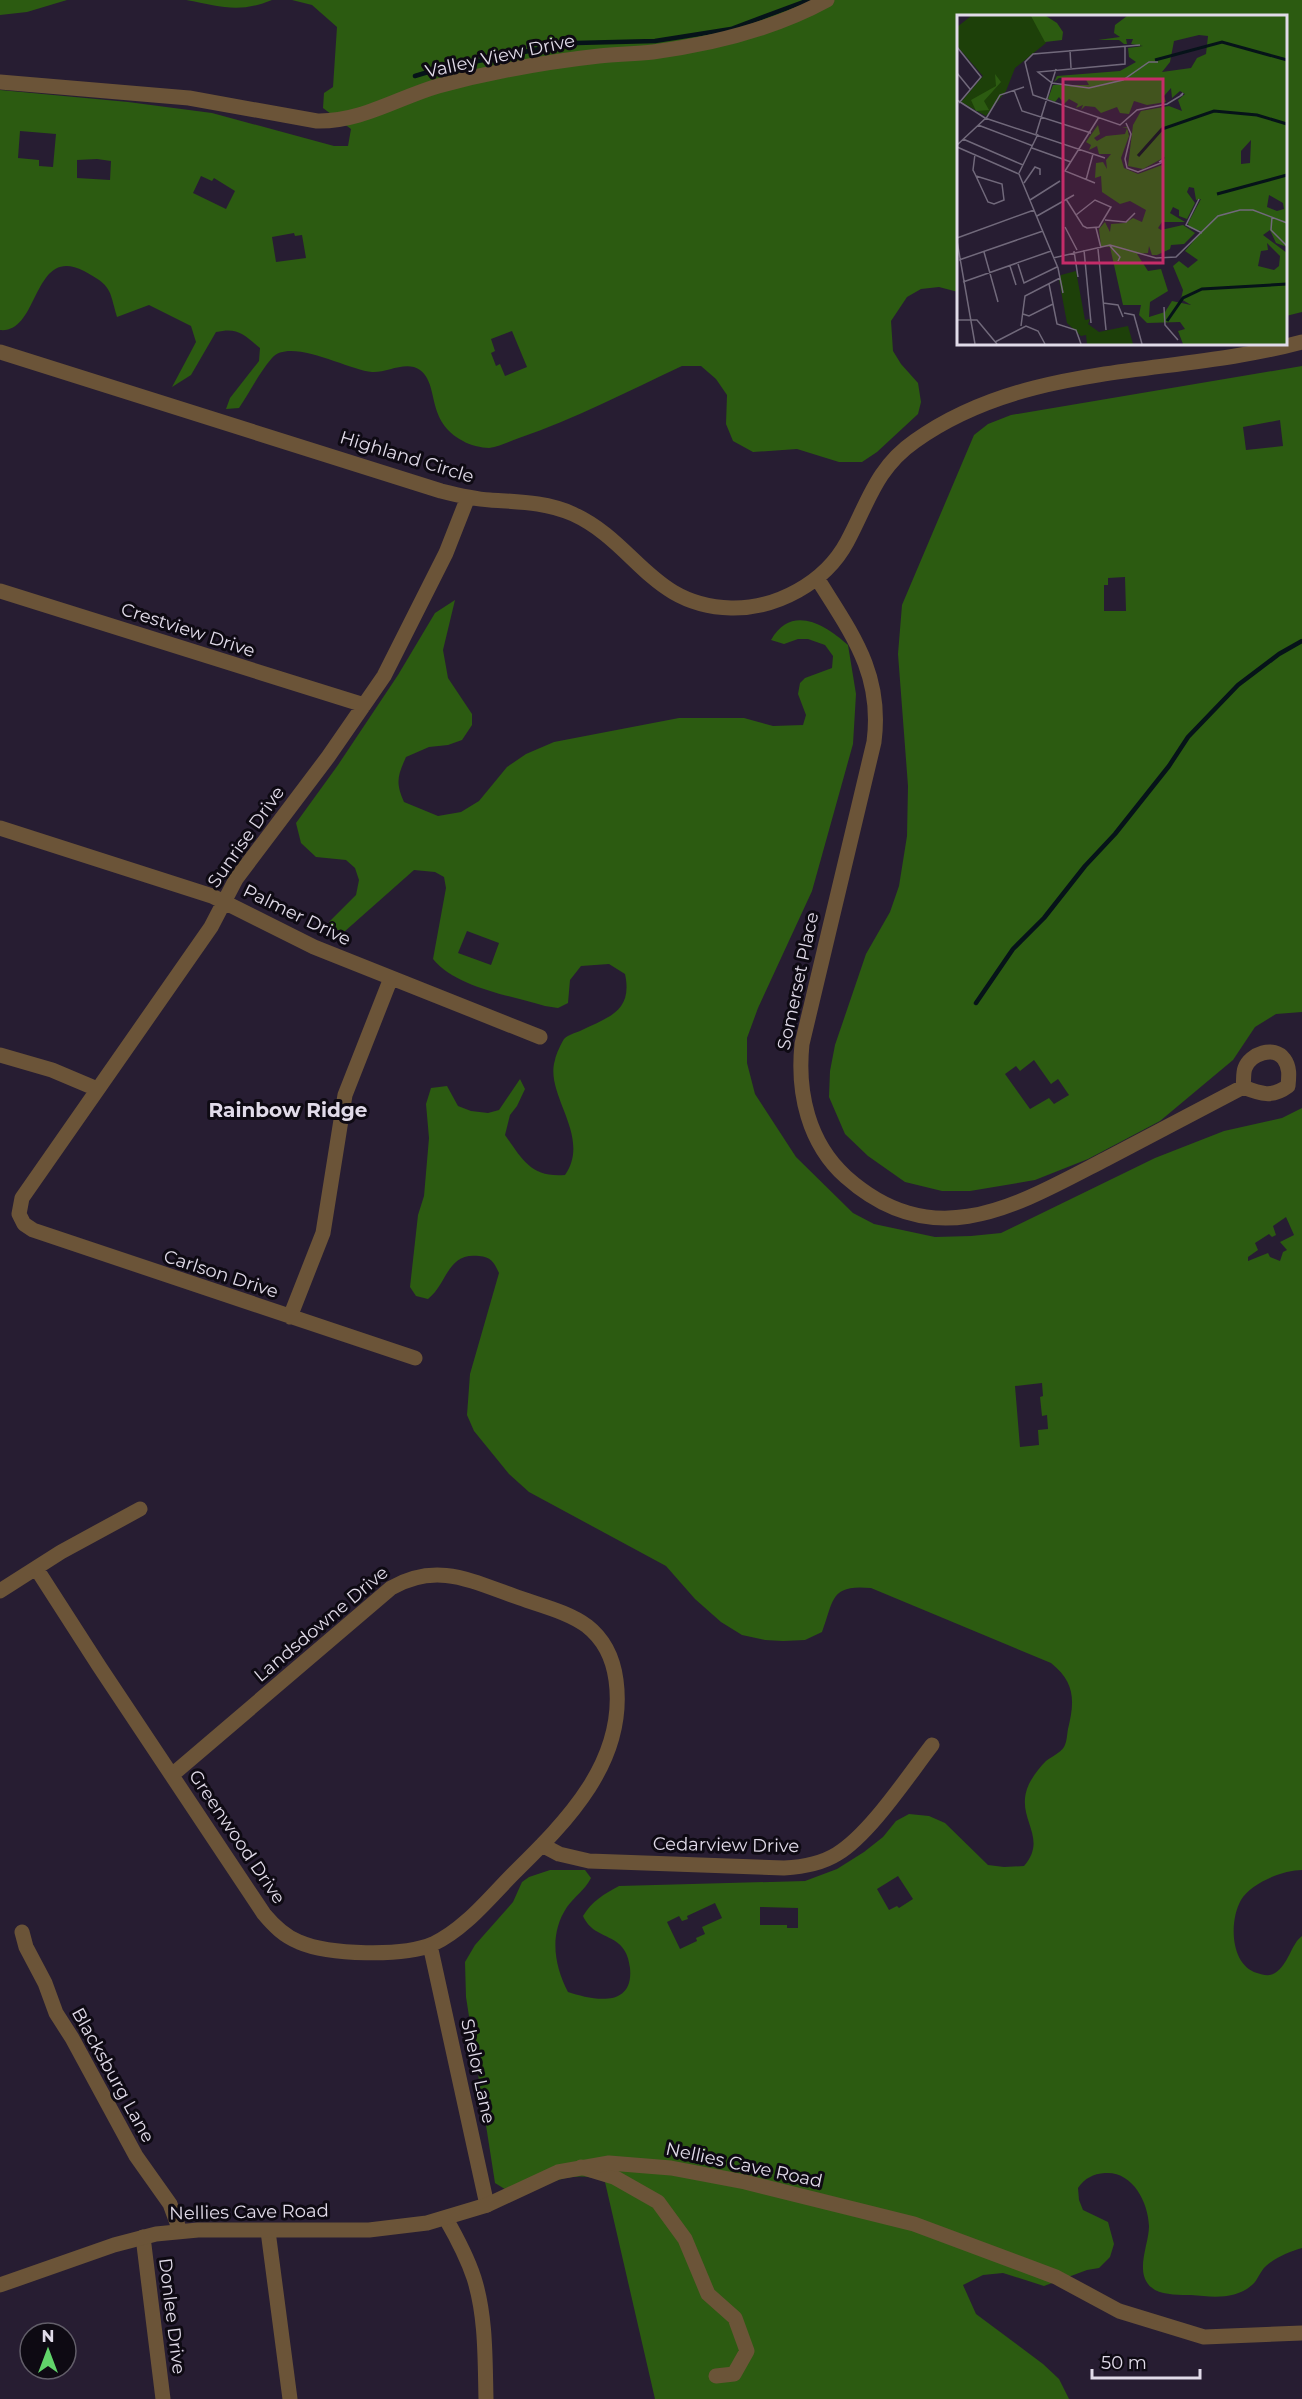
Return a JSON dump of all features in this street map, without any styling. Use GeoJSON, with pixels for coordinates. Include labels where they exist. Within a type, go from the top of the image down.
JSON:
{"type":"FeatureCollection","features":[{"type":"Feature","properties":{"kind":"street","name":"Valley View Drive"},"geometry":{"type":"LineString","coordinates":[[0,81],[189,98],[305,119],[331,121],[360,116],[437,87],[536,65],[684,48],[717,40],[778,22],[827,0]]}},
{"type":"Feature","properties":{"kind":"street","name":"Highland Circle"},"geometry":{"type":"LineString","coordinates":[[0,352],[468,497],[531,502],[559,509],[582,518],[605,533],[658,584],[680,597],[704,605],[733,608],[758,606],[787,596],[817,578],[847,543],[873,486],[890,462],[916,440],[964,413],[1011,394],[1061,380],[1237,356],[1302,342]]}},
{"type":"Feature","properties":{"kind":"street","name":"Sunrise Drive"},"geometry":{"type":"LineString","coordinates":[[21,1218],[19,1206],[22,1198],[211,927],[240,873],[364,705],[394,657],[458,526],[468,497]]}},
{"type":"Feature","properties":{"kind":"street","name":"Somerset Place"},"geometry":{"type":"LineString","coordinates":[[817,578],[862,653],[872,677],[877,716],[874,742],[802,1044],[800,1066],[804,1102],[811,1124],[831,1160],[860,1190],[888,1206],[936,1218],[977,1216],[1003,1209],[1044,1191],[1243,1087]]}},
{"type":"Feature","properties":{"kind":"street","name":"Crestview Drive"},"geometry":{"type":"LineString","coordinates":[[0,591],[364,705]]}},
{"type":"Feature","properties":{"kind":"street","name":"Palmer Drive"},"geometry":{"type":"LineString","coordinates":[[0,828],[183,885],[224,902],[314,947],[540,1037]]}},
{"type":"Feature","properties":{"kind":"street"},"geometry":{"type":"LineString","coordinates":[[290,1317],[323,1233],[345,1095],[391,978]]}},
{"type":"Feature","properties":{"kind":"street"},"geometry":{"type":"LineString","coordinates":[[0,1055],[52,1070],[97,1089]]}},
{"type":"Feature","properties":{"kind":"street","name":"Carlson Drive"},"geometry":{"type":"LineString","coordinates":[[21,1218],[29,1228],[44,1234],[415,1358]]}},
{"type":"Feature","properties":{"kind":"street"},"geometry":{"type":"LineString","coordinates":[[0,1591],[140,1509]]}},
{"type":"Feature","properties":{"kind":"street","name":"Greenwood Drive"},"geometry":{"type":"LineString","coordinates":[[36,1568],[264,1914],[280,1931],[300,1943],[323,1948],[397,1953],[430,1945],[461,1925],[542,1845]]}},
{"type":"Feature","properties":{"kind":"street","name":"Landsdowne Drive"},"geometry":{"type":"LineString","coordinates":[[172,1775],[391,1588],[417,1576],[430,1574],[453,1576],[570,1616],[585,1625],[598,1637],[611,1658],[617,1686],[617,1711],[609,1749],[599,1772],[578,1807],[542,1845]]}},
{"type":"Feature","properties":{"kind":"street","name":"Cedarview Drive"},"geometry":{"type":"LineString","coordinates":[[542,1845],[559,1854],[589,1861],[783,1868],[813,1864],[837,1854],[860,1835],[933,1745]]}},
{"type":"Feature","properties":{"kind":"street","name":"Blacksburg Lane"},"geometry":{"type":"LineString","coordinates":[[22,1932],[30,1956],[45,1983],[56,2013],[136,2156],[170,2204],[180,2231]]}},
{"type":"Feature","properties":{"kind":"street","name":"Shelor Lane"},"geometry":{"type":"LineString","coordinates":[[430,1945],[487,2205]]}},
{"type":"Feature","properties":{"kind":"street","name":"Nellies Cave Road"},"geometry":{"type":"LineString","coordinates":[[0,2285],[142,2237],[180,2231],[375,2230],[408,2227],[446,2219],[487,2205],[544,2177],[578,2166],[609,2163],[670,2168],[745,2182],[914,2224],[1056,2277],[1119,2311],[1204,2337],[1302,2333]]}},
{"type":"Feature","properties":{"kind":"street"},"geometry":{"type":"LineString","coordinates":[[578,2166],[614,2177],[658,2202],[685,2239],[708,2294],[735,2318],[747,2351],[734,2374],[716,2376]]}},
{"type":"Feature","properties":{"kind":"street"},"geometry":{"type":"LineString","coordinates":[[446,2219],[462,2247],[476,2286],[483,2327],[486,2399]]}},
{"type":"Feature","properties":{"kind":"street"},"geometry":{"type":"LineString","coordinates":[[268,2231],[290,2399]]}},
{"type":"Feature","properties":{"kind":"street","name":"Donlee Drive"},"geometry":{"type":"LineString","coordinates":[[142,2237],[163,2399]]}},
{"type":"Feature","properties":{"kind":"green space"},"geometry":{"type":"Polygon","coordinates":[[[0,0],[67,0],[27,12],[0,15],[0,0]]]}},
{"type":"Feature","properties":{"kind":"green space"},"geometry":{"type":"Polygon","coordinates":[[[186,0],[272,0],[249,7],[229,8],[186,0]]]}},
{"type":"Feature","properties":{"kind":"green space"},"geometry":{"type":"Polygon","coordinates":[[[292,0],[1302,0],[1302,312],[1287,316],[1287,15],[957,15],[957,292],[939,287],[921,289],[907,297],[891,321],[893,351],[918,383],[921,402],[918,414],[877,452],[862,462],[839,462],[797,449],[753,452],[733,441],[726,424],[727,395],[716,379],[701,366],[682,366],[560,422],[489,448],[469,444],[451,433],[438,414],[426,377],[420,370],[409,366],[372,372],[320,356],[292,351],[280,352],[267,364],[239,408],[226,409],[230,398],[259,361],[260,348],[235,331],[216,332],[191,375],[172,387],[196,342],[191,326],[149,305],[117,317],[105,285],[84,271],[67,266],[55,269],[45,279],[23,319],[13,328],[0,330],[0,90],[128,102],[212,113],[334,146],[348,146],[351,129],[323,108],[324,93],[333,87],[337,27],[312,5],[292,0]],[[20,131],[18,158],[39,160],[39,166],[53,167],[56,134],[20,131]],[[77,160],[77,178],[110,180],[111,161],[77,160]],[[201,176],[193,193],[226,209],[235,191],[214,178],[212,181],[201,176]],[[294,233],[272,237],[276,262],[306,258],[302,235],[295,236],[294,233]],[[512,331],[491,339],[495,351],[491,353],[496,366],[500,364],[505,376],[527,367],[512,331]]]}},
{"type":"Feature","properties":{"kind":"green space"},"geometry":{"type":"Polygon","coordinates":[[[1302,366],[1302,1012],[1276,1014],[1255,1027],[1233,1060],[1160,1121],[1088,1159],[1035,1180],[970,1191],[942,1191],[905,1182],[868,1156],[845,1134],[829,1097],[830,1071],[835,1045],[866,954],[890,912],[899,886],[907,836],[908,786],[898,654],[902,605],[974,435],[988,424],[1011,415],[1302,366]],[[1280,420],[1243,427],[1246,450],[1283,446],[1280,420]],[[1125,577],[1108,578],[1108,585],[1104,585],[1104,611],[1126,611],[1125,577]],[[1034,1060],[1020,1071],[1016,1066],[1005,1074],[1030,1109],[1049,1098],[1054,1104],[1069,1095],[1058,1079],[1051,1084],[1034,1060]]]}},
{"type":"Feature","properties":{"kind":"green space"},"geometry":{"type":"Polygon","coordinates":[[[455,600],[443,650],[448,678],[472,714],[472,725],[462,740],[448,745],[429,747],[406,757],[399,774],[399,789],[404,802],[438,816],[461,812],[479,801],[507,767],[526,754],[554,742],[679,718],[744,718],[773,726],[803,725],[806,715],[798,694],[800,683],[805,678],[832,668],[833,656],[825,645],[808,639],[798,639],[784,644],[771,640],[779,629],[798,620],[808,621],[829,630],[848,645],[856,694],[853,744],[812,891],[758,1008],[747,1038],[747,1063],[755,1094],[796,1157],[853,1213],[874,1224],[935,1237],[1001,1233],[1155,1158],[1224,1131],[1282,1118],[1302,1108],[1302,1870],[1277,1875],[1260,1883],[1246,1894],[1237,1909],[1234,1941],[1241,1961],[1248,1968],[1266,1975],[1273,1974],[1280,1969],[1302,1936],[1302,2248],[1270,2263],[1252,2285],[1238,2293],[1215,2297],[1159,2292],[1148,2284],[1144,2277],[1143,2260],[1149,2226],[1146,2207],[1137,2189],[1131,2182],[1115,2174],[1105,2173],[1086,2179],[1078,2188],[1083,2210],[1108,2222],[1114,2244],[1110,2257],[1099,2268],[1087,2270],[1044,2286],[1003,2273],[983,2275],[963,2285],[976,2314],[1043,2364],[1059,2379],[1069,2399],[655,2399],[605,2182],[594,2178],[572,2177],[550,2183],[518,2197],[495,2183],[466,1997],[465,1962],[475,1945],[513,1902],[522,1882],[529,1877],[550,1870],[585,1870],[591,1878],[561,1917],[556,1949],[559,1971],[568,1992],[599,1999],[618,1996],[625,1990],[629,1981],[630,1968],[623,1948],[617,1942],[595,1930],[583,1916],[599,1898],[619,1886],[805,1881],[837,1869],[864,1852],[883,1837],[896,1821],[909,1814],[929,1816],[945,1823],[988,1865],[1024,1866],[1034,1845],[1025,1807],[1025,1796],[1032,1778],[1039,1769],[1065,1745],[1072,1701],[1065,1677],[1051,1663],[871,1588],[858,1587],[841,1592],[832,1603],[822,1632],[805,1640],[765,1640],[742,1635],[721,1622],[695,1599],[666,1566],[529,1492],[509,1474],[474,1431],[467,1415],[470,1374],[499,1273],[489,1259],[468,1256],[454,1264],[428,1299],[416,1296],[410,1287],[418,1215],[424,1196],[429,1138],[426,1104],[431,1088],[447,1086],[458,1106],[471,1111],[488,1113],[499,1110],[520,1079],[525,1089],[510,1115],[505,1135],[522,1159],[536,1170],[553,1175],[565,1175],[572,1160],[573,1146],[571,1131],[553,1073],[556,1055],[564,1039],[609,1017],[616,1011],[622,1005],[627,986],[625,974],[609,964],[581,966],[570,980],[568,1003],[558,1008],[484,989],[456,977],[433,959],[446,888],[444,877],[435,872],[414,870],[344,932],[335,929],[329,922],[356,895],[359,880],[355,868],[346,860],[316,857],[301,843],[296,823],[398,675],[435,613],[455,600]],[[467,931],[458,953],[491,965],[499,943],[467,931]],[[1286,1217],[1273,1226],[1276,1235],[1272,1237],[1269,1234],[1255,1243],[1258,1250],[1248,1257],[1248,1261],[1268,1253],[1270,1257],[1280,1261],[1283,1252],[1287,1250],[1280,1242],[1294,1235],[1286,1217]],[[1042,1383],[1015,1386],[1020,1447],[1039,1445],[1038,1430],[1048,1429],[1047,1415],[1042,1416],[1040,1397],[1043,1396],[1042,1383]],[[898,1876],[877,1889],[889,1910],[897,1906],[899,1908],[913,1899],[898,1876]],[[715,1903],[687,1916],[688,1919],[682,1921],[679,1916],[667,1922],[680,1949],[697,1941],[696,1938],[705,1934],[702,1927],[722,1918],[715,1903]],[[760,1907],[760,1925],[787,1925],[787,1928],[798,1928],[798,1908],[760,1907]]]}},
{"type":"Feature","properties":{"kind":"waterway"},"geometry":{"type":"LineString","coordinates":[[415,76],[438,69],[576,43],[655,41],[731,29],[809,0]]}},
{"type":"Feature","properties":{"kind":"waterway"},"geometry":{"type":"LineString","coordinates":[[976,1003],[1013,949],[1044,918],[1085,866],[1115,834],[1169,766],[1188,737],[1238,685],[1279,654],[1302,641]]}},
{"type":"Feature","properties":{"kind":"district","name":"Rainbow Ridge"},"geometry":{"type":"Point","coordinates":[288,1110]}}]}
